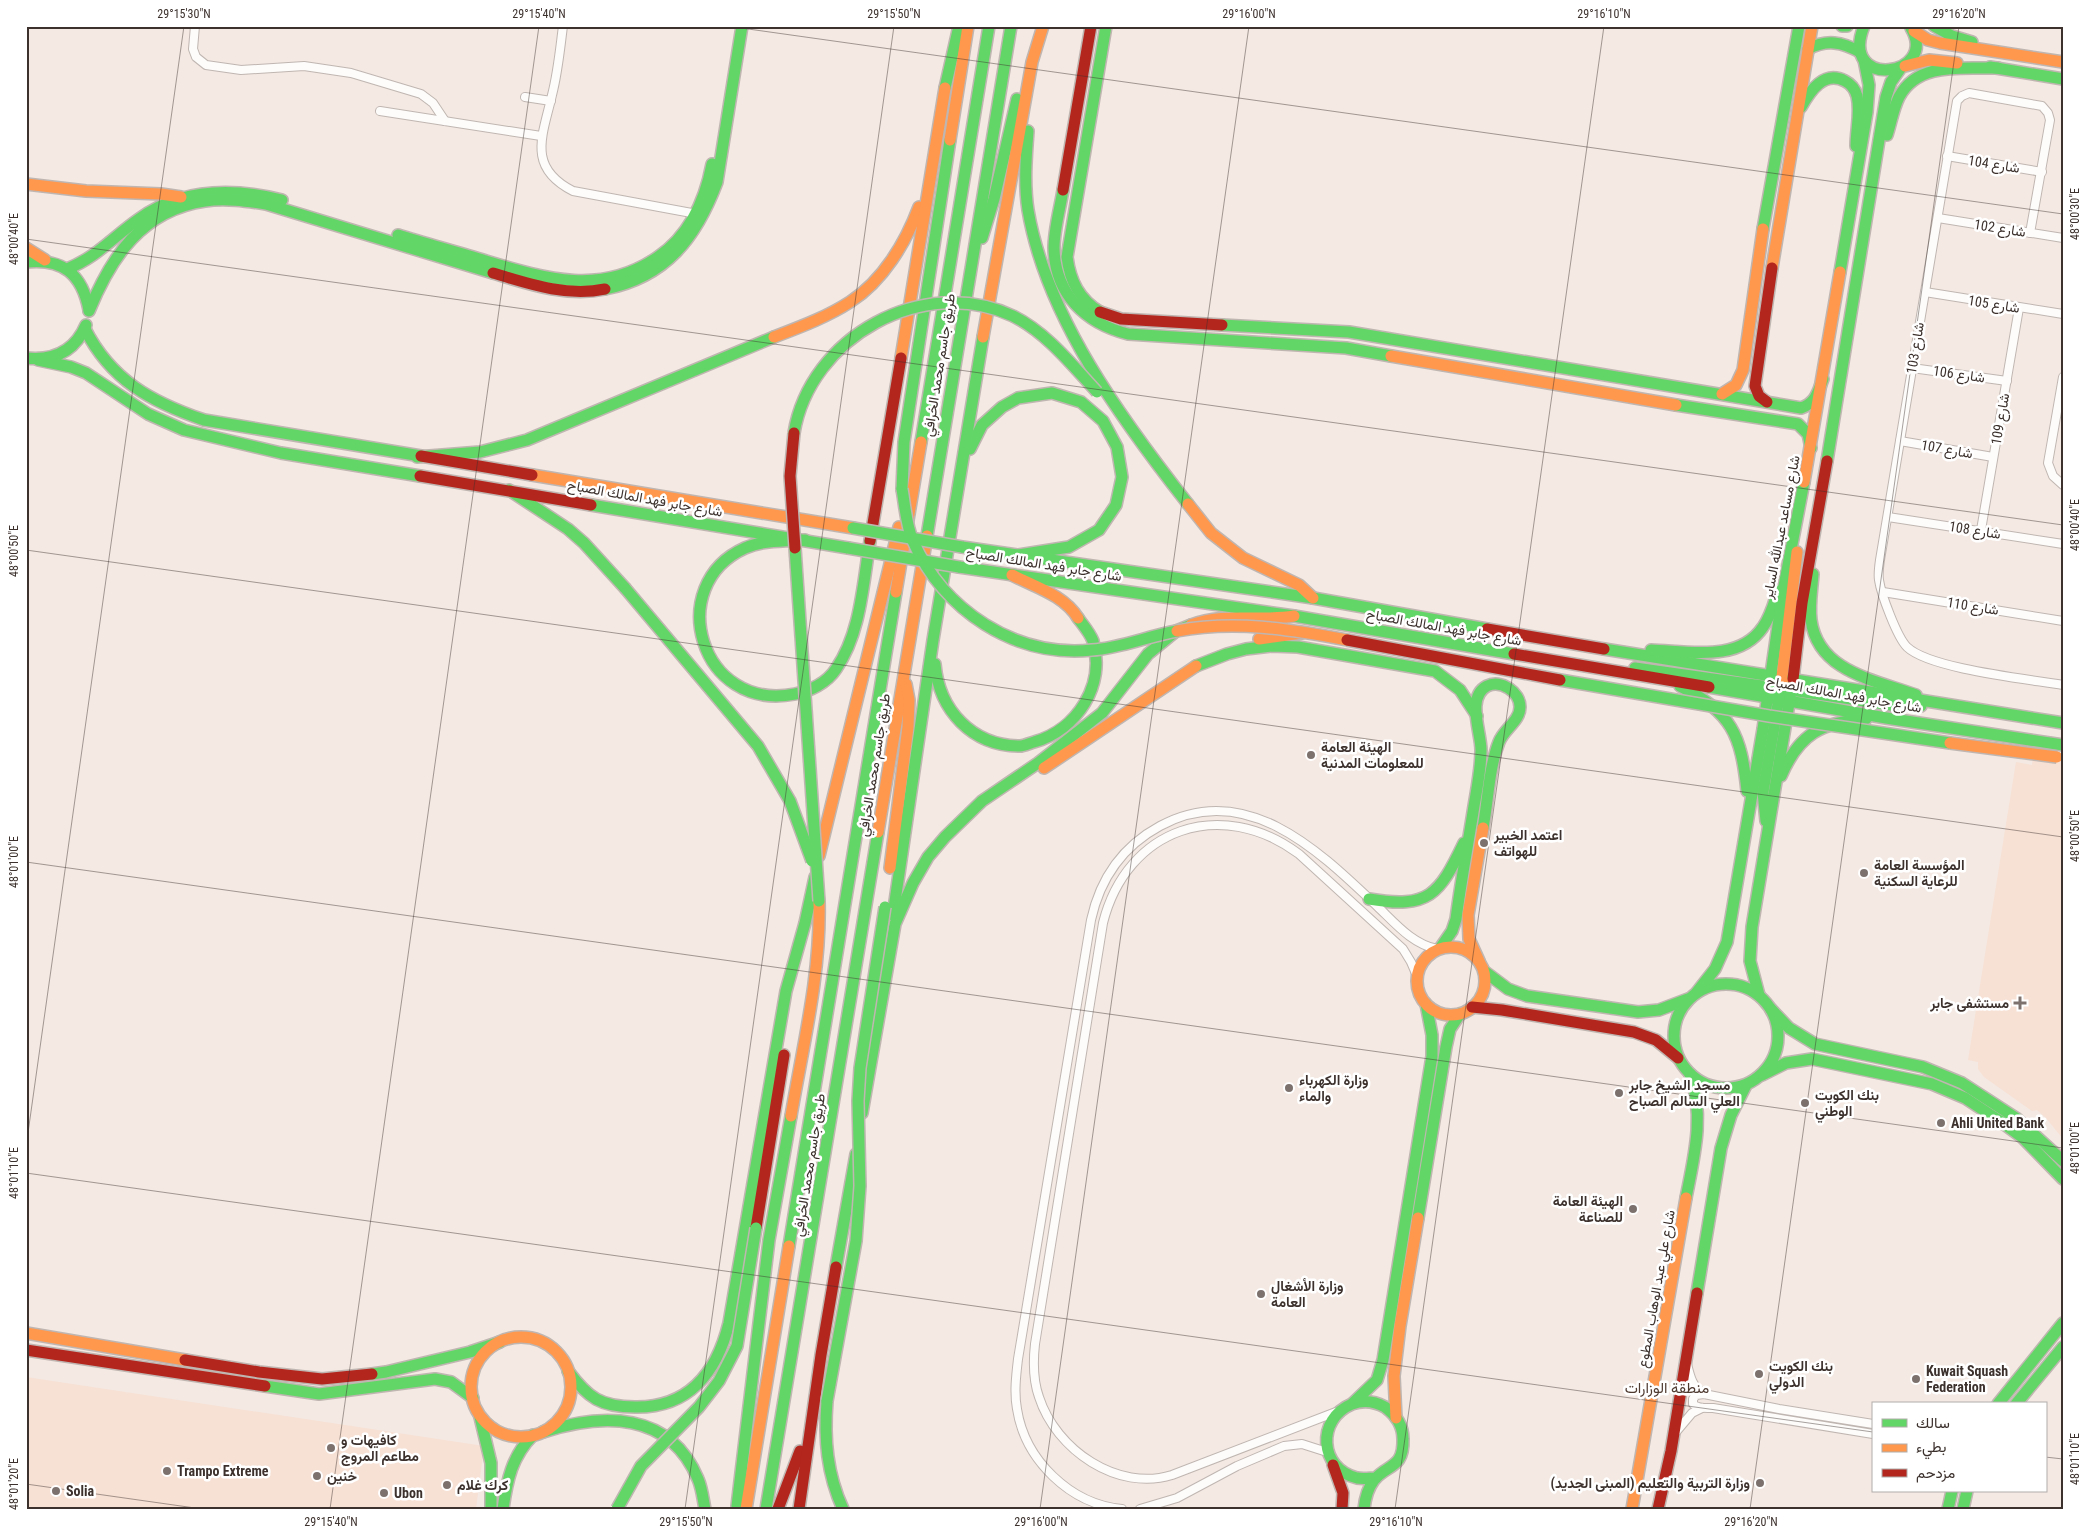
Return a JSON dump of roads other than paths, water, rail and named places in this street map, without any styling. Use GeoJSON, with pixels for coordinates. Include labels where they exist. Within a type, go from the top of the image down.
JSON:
{"type":"FeatureCollection","features":[{"type":"Feature","properties":{"kind":"main road"},"geometry":{"type":"LineString","coordinates":[[67,269],[93,258],[140,219],[168,203],[183,197],[216,191],[250,192],[516,271],[571,282],[608,280],[642,268],[672,246],[697,214],[710,179],[735,26]]}},
{"type":"Feature","properties":{"kind":"main road"},"geometry":{"type":"LineString","coordinates":[[32,359],[50,359],[66,352],[79,339],[85,329],[99,283],[110,263],[123,246],[145,225],[170,210],[216,199],[233,198],[266,204],[520,281],[569,292],[589,292],[631,283],[663,266],[678,253],[705,217],[712,202],[717,182],[742,26]]}},
{"type":"Feature","properties":{"kind":"main road"},"geometry":{"type":"LineString","coordinates":[[804,540],[766,541],[743,548],[722,563],[707,585],[699,614],[704,647],[719,672],[740,688],[762,696],[792,696],[816,687],[835,672],[850,645],[878,495],[945,88],[958,26]]}},
{"type":"Feature","properties":{"kind":"main road"},"geometry":{"type":"LineString","coordinates":[[968,26],[904,442],[902,488],[906,515],[914,540],[925,564],[953,601],[973,618],[1002,635],[1040,648],[1060,651],[1100,649],[1172,631],[1224,626],[1273,627],[1720,708],[1888,734],[2060,757]]}},
{"type":"Feature","properties":{"kind":"main road","name":"طريق جاسم محمد الخرافي"},"geometry":{"type":"LineString","coordinates":[[746,1509],[989,26]]}},
{"type":"Feature","properties":{"kind":"main road","name":"طريق جاسم محمد الخرافي"},"geometry":{"type":"LineString","coordinates":[[766,1509],[1011,26]]}},
{"type":"Feature","properties":{"kind":"main road"},"geometry":{"type":"LineString","coordinates":[[970,267],[994,199],[1026,59],[1036,26]]}},
{"type":"Feature","properties":{"kind":"main road"},"geometry":{"type":"LineString","coordinates":[[1044,26],[1031,101],[1025,167],[1028,208],[1033,235],[1050,287],[1078,347],[1150,456]]}},
{"type":"Feature","properties":{"kind":"main road"},"geometry":{"type":"LineString","coordinates":[[799,1509],[813,1409],[890,948],[933,640],[962,471],[980,350],[1032,62],[1044,26]]}},
{"type":"Feature","properties":{"kind":"main road"},"geometry":{"type":"LineString","coordinates":[[1091,26],[1054,246],[1058,274],[1065,292],[1085,316],[1101,326],[1118,332],[1346,348],[1635,399],[1781,421],[1798,424],[1805,428],[1811,448]]}},
{"type":"Feature","properties":{"kind":"main road"},"geometry":{"type":"LineString","coordinates":[[1106,26],[1067,249],[1069,273],[1074,288],[1089,306],[1100,313],[1114,318],[1340,331],[1801,408],[1810,405],[1815,399],[1823,379]]}},
{"type":"Feature","properties":{"kind":"main road"},"geometry":{"type":"LineString","coordinates":[[1722,394],[1733,389],[1738,384],[1744,370],[1766,207],[1799,26]]}},
{"type":"Feature","properties":{"kind":"main road"},"geometry":{"type":"LineString","coordinates":[[1768,404],[1759,396],[1755,386],[1781,210],[1812,26]]}},
{"type":"Feature","properties":{"kind":"main road"},"geometry":{"type":"LineString","coordinates":[[1842,26],[1847,26]]}},
{"type":"Feature","properties":{"kind":"main road","name":"شارع مساعد عبدالله الساير"},"geometry":{"type":"LineString","coordinates":[[1759,995],[1752,969],[1750,943],[1773,798],[1788,567],[1811,448],[1860,160],[1869,94],[1868,77],[1859,36],[1864,26]]}},
{"type":"Feature","properties":{"kind":"main road"},"geometry":{"type":"LineString","coordinates":[[1934,26],[1952,36],[1994,51]]}},
{"type":"Feature","properties":{"kind":"main road"},"geometry":{"type":"LineString","coordinates":[[1912,29],[1934,42],[2063,62]]}},
{"type":"Feature","properties":{"kind":"main road","name":"شارع مساعد عبدالله الساير"},"geometry":{"type":"LineString","coordinates":[[1694,995],[1710,978],[1720,961],[1727,942],[1749,804],[1802,603],[1874,180],[1886,97],[1891,82],[1902,67],[1911,59],[1915,50],[1916,40],[1912,29]]}},
{"type":"Feature","properties":{"kind":"main road"},"geometry":{"type":"LineString","coordinates":[[1808,50],[1822,42],[1846,44],[1862,56],[1869,66],[1884,72],[1923,60],[1935,60],[2063,79]]}},
{"type":"Feature","properties":{"kind":"main road"},"geometry":{"type":"LineString","coordinates":[[1986,67],[1984,60],[1994,51]]}},
{"type":"Feature","properties":{"kind":"main road"},"geometry":{"type":"LineString","coordinates":[[1874,180],[1895,104],[1910,81],[1932,69],[1998,68]]}},
{"type":"Feature","properties":{"kind":"main road"},"geometry":{"type":"LineString","coordinates":[[1796,125],[1804,101],[1820,81],[1835,77],[1846,81],[1854,88],[1857,96],[1856,139],[1860,160]]}},
{"type":"Feature","properties":{"kind":"main road"},"geometry":{"type":"LineString","coordinates":[[417,457],[480,452],[526,440],[828,315],[853,300],[895,256],[916,218],[933,160]]}},
{"type":"Feature","properties":{"kind":"main road"},"geometry":{"type":"LineString","coordinates":[[26,184],[86,191],[161,194],[183,197]]}},
{"type":"Feature","properties":{"kind":"main road"},"geometry":{"type":"LineString","coordinates":[[1766,207],[1773,214],[1781,210]]}},
{"type":"Feature","properties":{"kind":"main road"},"geometry":{"type":"LineString","coordinates":[[26,248],[45,260],[67,269],[76,277],[83,287],[89,311]]}},
{"type":"Feature","properties":{"kind":"main road"},"geometry":{"type":"LineString","coordinates":[[26,262],[45,260]]}},
{"type":"Feature","properties":{"kind":"main road"},"geometry":{"type":"LineString","coordinates":[[737,1509],[769,1240],[816,968],[820,932],[816,835],[790,476],[794,428],[803,399],[818,372],[840,347],[860,330],[884,317],[904,310],[931,304],[956,303],[981,305],[1010,315],[1031,327],[1051,342],[1097,392],[1210,533],[1243,558],[1299,585],[1313,598]]}},
{"type":"Feature","properties":{"kind":"main road"},"geometry":{"type":"LineString","coordinates":[[1259,342],[1256,334],[1260,327]]}},
{"type":"Feature","properties":{"kind":"main road","name":"شارع جابر فهد المالك الصباح"},"geometry":{"type":"LineString","coordinates":[[85,329],[98,355],[118,376],[165,406],[184,414],[224,424],[1012,556],[1313,598],[1587,647],[1623,650],[1780,688],[1886,718],[2063,745]]}},
{"type":"Feature","properties":{"kind":"main road"},"geometry":{"type":"LineString","coordinates":[[1501,376],[1503,358]]}},
{"type":"Feature","properties":{"kind":"main road","name":"شارع جابر فهد المالك الصباح"},"geometry":{"type":"LineString","coordinates":[[32,359],[71,367],[86,373],[148,414],[166,423],[203,436],[281,453],[1012,575],[1294,616],[1667,680],[1780,688]]}},
{"type":"Feature","properties":{"kind":"main road"},"geometry":{"type":"LineString","coordinates":[[962,471],[974,437],[983,423],[1002,406],[1026,395],[1060,394],[1076,400],[1091,409],[1113,435],[1122,467],[1122,484],[1117,501],[1109,516],[1098,529],[1084,540],[1069,547],[1012,556]]}},
{"type":"Feature","properties":{"kind":"main road"},"geometry":{"type":"LineString","coordinates":[[1781,421],[1784,414],[1784,406]]}},
{"type":"Feature","properties":{"kind":"main road"},"geometry":{"type":"LineString","coordinates":[[618,1509],[642,1466],[699,1407],[719,1381],[737,1346],[805,923],[824,832],[923,429]]}},
{"type":"Feature","properties":{"kind":"main road"},"geometry":{"type":"LineString","coordinates":[[509,490],[568,529],[584,543],[625,588],[758,746],[774,769],[788,795],[804,834],[814,870],[819,901]]}},
{"type":"Feature","properties":{"kind":"main road"},"geometry":{"type":"LineString","coordinates":[[1767,828],[1763,792],[1780,688],[1796,562],[1797,524]]}},
{"type":"Feature","properties":{"kind":"main road"},"geometry":{"type":"LineString","coordinates":[[1815,530],[1811,621],[1819,645],[1835,664],[1846,671],[1938,704]]}},
{"type":"Feature","properties":{"kind":"main road"},"geometry":{"type":"LineString","coordinates":[[1623,650],[1710,653],[1738,647],[1750,640],[1761,630],[1788,567]]}},
{"type":"Feature","properties":{"kind":"main road"},"geometry":{"type":"LineString","coordinates":[[933,640],[938,691],[950,711],[972,733],[989,742],[1027,745],[1045,740],[1062,732],[1087,703],[1094,685],[1096,666],[1094,646],[1087,628],[1072,610],[1052,596],[1012,575]]}},
{"type":"Feature","properties":{"kind":"main road"},"geometry":{"type":"LineString","coordinates":[[890,948],[900,911],[928,857],[944,837],[982,801],[1038,763],[1102,712],[1148,654],[1176,631],[1199,622],[1217,618],[1283,619],[1294,616]]}},
{"type":"Feature","properties":{"kind":"main road"},"geometry":{"type":"LineString","coordinates":[[1038,763],[1075,741],[1178,668],[1207,655],[1251,641],[1309,632]]}},
{"type":"Feature","properties":{"kind":"main road"},"geometry":{"type":"LineString","coordinates":[[1003,788],[1044,768],[1195,667],[1227,654],[1254,648],[1298,647],[1426,668],[1453,681],[1466,695],[1477,716]]}},
{"type":"Feature","properties":{"kind":"main road"},"geometry":{"type":"LineString","coordinates":[[1606,670],[1655,669],[1891,705],[1917,706],[1938,704]]}},
{"type":"Feature","properties":{"kind":"main road"},"geometry":{"type":"LineString","coordinates":[[843,1509],[828,1466],[824,1422],[856,1241],[860,1186],[858,1101],[860,1068],[885,907],[909,714],[907,687],[903,676]]}},
{"type":"Feature","properties":{"kind":"main road"},"geometry":{"type":"LineString","coordinates":[[1667,680],[1706,700],[1727,720],[1741,746],[1749,804]]}},
{"type":"Feature","properties":{"kind":"main road"},"geometry":{"type":"LineString","coordinates":[[1396,1418],[1394,1376],[1400,1326],[1446,1047],[1450,1029],[1460,1014],[1472,1007],[1482,995],[1484,987],[1481,966],[1469,939],[1468,915],[1496,752],[1500,739],[1519,714],[1520,707],[1516,694],[1504,685],[1491,685],[1484,688],[1476,699],[1475,706],[1481,740],[1481,759],[1456,919],[1449,937],[1439,948],[1423,960],[1416,976],[1417,988],[1431,1009],[1445,1015],[1460,1014]]}},
{"type":"Feature","properties":{"kind":"main road","name":"شارع جابر فهد المالك الصباح"},"geometry":{"type":"LineString","coordinates":[[1938,704],[2063,723]]}},
{"type":"Feature","properties":{"kind":"main road"},"geometry":{"type":"LineString","coordinates":[[1773,798],[1791,754],[1808,735],[1830,723],[1842,720],[1886,718]]}},
{"type":"Feature","properties":{"kind":"main road"},"geometry":{"type":"LineString","coordinates":[[892,856],[912,785]]}},
{"type":"Feature","properties":{"kind":"main road"},"geometry":{"type":"LineString","coordinates":[[1369,898],[1400,904],[1417,901],[1433,893],[1450,874],[1469,833]]}},
{"type":"Feature","properties":{"kind":"main road"},"geometry":{"type":"LineString","coordinates":[[26,1333],[259,1372],[322,1379],[395,1370],[470,1352],[520,1337],[542,1341],[558,1354],[584,1392],[591,1398],[608,1404],[635,1408],[661,1404],[686,1394],[706,1376],[715,1364],[726,1338],[786,991],[805,923]]}},
{"type":"Feature","properties":{"kind":"main road"},"geometry":{"type":"LineString","coordinates":[[1439,948],[1452,946],[1472,953],[1481,966],[1499,984],[1517,994],[1638,1012],[1659,1010],[1675,1005],[1712,986],[1728,984],[1744,987],[1759,995],[1789,1028],[1815,1044],[1918,1066],[1937,1072],[1973,1089],[2021,1122],[2063,1161]]}},
{"type":"Feature","properties":{"kind":"main road"},"geometry":{"type":"LineString","coordinates":[[1679,1059],[1675,1043],[1675,1026],[1681,1010],[1694,995]]}},
{"type":"Feature","properties":{"kind":"main road"},"geometry":{"type":"LineString","coordinates":[[1342,1509],[1343,1493],[1326,1441],[1327,1429],[1332,1419],[1340,1410],[1353,1403],[1377,1380],[1383,1360],[1432,1056],[1432,1035],[1426,1004]]}},
{"type":"Feature","properties":{"kind":"main road"},"geometry":{"type":"LineString","coordinates":[[1472,1007],[1502,1010],[1634,1032],[1656,1040],[1679,1059],[1690,1074],[1702,1083],[1716,1088],[1732,1089],[1746,1085],[1786,1063],[1812,1059],[1925,1081],[1965,1098],[2022,1137],[2063,1179]]}},
{"type":"Feature","properties":{"kind":"main road"},"geometry":{"type":"LineString","coordinates":[[1762,1075],[1773,1060],[1778,1043],[1778,1025],[1771,1009]]}},
{"type":"Feature","properties":{"kind":"main road"},"geometry":{"type":"LineString","coordinates":[[1882,1072],[1889,1067],[1909,1069],[1918,1066]]}},
{"type":"Feature","properties":{"kind":"main road","name":"شارع علي عبد الوهاب المطوع"},"geometry":{"type":"LineString","coordinates":[[1632,1507],[1696,1143],[1698,1114],[1696,1090],[1690,1074]]}},
{"type":"Feature","properties":{"kind":"main road"},"geometry":{"type":"LineString","coordinates":[[1659,1507],[1722,1148],[1729,1118],[1746,1085]]}},
{"type":"Feature","properties":{"kind":"main road"},"geometry":{"type":"LineString","coordinates":[[2000,1402],[2063,1323]]}},
{"type":"Feature","properties":{"kind":"main road"},"geometry":{"type":"LineString","coordinates":[[491,1509],[493,1477],[490,1456],[485,1432],[475,1403],[472,1384],[477,1365],[489,1349],[500,1342]]}},
{"type":"Feature","properties":{"kind":"main road"},"geometry":{"type":"LineString","coordinates":[[2018,1402],[2063,1347]]}},
{"type":"Feature","properties":{"kind":"main road"},"geometry":{"type":"LineString","coordinates":[[26,1350],[319,1394],[435,1379],[451,1382],[475,1403],[490,1426],[500,1432],[522,1437],[562,1424],[601,1418],[642,1424],[659,1432],[676,1444],[688,1458],[698,1475],[705,1509]]}},
{"type":"Feature","properties":{"kind":"main road"},"geometry":{"type":"LineString","coordinates":[[503,1509],[512,1462],[517,1452],[538,1433],[553,1425],[567,1406],[570,1394],[568,1371]]}},
{"type":"Feature","properties":{"kind":"main road"},"geometry":{"type":"LineString","coordinates":[[1353,1403],[1372,1402],[1390,1411],[1396,1418],[1402,1432],[1401,1452],[1391,1469],[1376,1478],[1368,1492],[1364,1509]]}},
{"type":"Feature","properties":{"kind":"main road"},"geometry":{"type":"LineString","coordinates":[[778,1509],[803,1445],[813,1409]]}},
{"type":"Feature","properties":{"kind":"main road"},"geometry":{"type":"LineString","coordinates":[[1330,1457],[1346,1475],[1356,1478],[1376,1478]]}},
{"type":"Feature","properties":{"kind":"main road"},"geometry":{"type":"LineString","coordinates":[[1948,1509],[1952,1492]]}},
{"type":"Feature","properties":{"kind":"main road"},"geometry":{"type":"LineString","coordinates":[[1963,1509],[1967,1492]]}},
{"type":"Feature","properties":{"kind":"street"},"geometry":{"type":"LineString","coordinates":[[195,26],[193,49],[199,60],[206,65],[241,70],[304,66],[351,73],[385,82],[425,97],[436,107],[445,121]]}},
{"type":"Feature","properties":{"kind":"street"},"geometry":{"type":"LineString","coordinates":[[563,26],[551,101],[541,136],[540,147],[546,169],[558,182],[573,191],[697,214]]}},
{"type":"Feature","properties":{"kind":"street","name":"شارع 103"},"geometry":{"type":"LineString","coordinates":[[2030,233],[2050,120],[2048,113],[2042,106],[1968,93],[1956,102],[1880,560],[1879,579],[1895,627],[1907,646],[1924,658],[1975,670],[2063,685]]}},
{"type":"Feature","properties":{"kind":"street"},"geometry":{"type":"LineString","coordinates":[[525,97],[551,101]]}},
{"type":"Feature","properties":{"kind":"street"},"geometry":{"type":"LineString","coordinates":[[380,110],[541,136]]}},
{"type":"Feature","properties":{"kind":"street","name":"شارع 104"},"geometry":{"type":"LineString","coordinates":[[1947,156],[2042,172]]}},
{"type":"Feature","properties":{"kind":"street","name":"شارع 102"},"geometry":{"type":"LineString","coordinates":[[1938,218],[2063,238]]}},
{"type":"Feature","properties":{"kind":"street","name":"شارع 105"},"geometry":{"type":"LineString","coordinates":[[1925,292],[2063,314]]}},
{"type":"Feature","properties":{"kind":"street","name":"شارع 109"},"geometry":{"type":"LineString","coordinates":[[1981,530],[2019,308]]}},
{"type":"Feature","properties":{"kind":"street","name":"شارع 106"},"geometry":{"type":"LineString","coordinates":[[1912,368],[2007,381]]}},
{"type":"Feature","properties":{"kind":"street"},"geometry":{"type":"LineString","coordinates":[[2063,377],[2048,463],[2052,476],[2063,485]]}},
{"type":"Feature","properties":{"kind":"street","name":"شارع 107"},"geometry":{"type":"LineString","coordinates":[[1900,441],[1993,457]]}},
{"type":"Feature","properties":{"kind":"street","name":"شارع 108"},"geometry":{"type":"LineString","coordinates":[[1888,517],[2063,544]]}},
{"type":"Feature","properties":{"kind":"street","name":"شارع 110"},"geometry":{"type":"LineString","coordinates":[[1883,592],[2063,621]]}},
{"type":"Feature","properties":{"kind":"street"},"geometry":{"type":"LineString","coordinates":[[1122,1509],[1101,1505],[1086,1499],[1059,1482],[1047,1471],[1036,1457],[1021,1427],[1015,1393],[1018,1359],[1091,920],[1099,892],[1106,877],[1120,858],[1151,831],[1164,824],[1193,814],[1223,811],[1252,815],[1289,832],[1369,898],[1412,938],[1424,945],[1439,948]]}},
{"type":"Feature","properties":{"kind":"street"},"geometry":{"type":"LineString","coordinates":[[1340,1410],[1172,1475],[1149,1479],[1123,1476],[1088,1460],[1059,1433],[1044,1410],[1035,1378],[1035,1344],[1103,923],[1109,902],[1118,883],[1135,861],[1151,847],[1169,836],[1196,827],[1224,824],[1237,826],[1268,834],[1299,854],[1403,949],[1412,962],[1416,976]]}},
{"type":"Feature","properties":{"kind":"street"},"geometry":{"type":"LineString","coordinates":[[1686,1361],[1692,1382],[1704,1394]]}},
{"type":"Feature","properties":{"kind":"street"},"geometry":{"type":"LineString","coordinates":[[1872,1424],[1779,1409],[1704,1394],[1696,1395],[1693,1399],[1695,1406],[1703,1408],[1713,1408],[1872,1434]]}},
{"type":"Feature","properties":{"kind":"street"},"geometry":{"type":"LineString","coordinates":[[1673,1435],[1687,1417],[1703,1408]]}},
{"type":"Feature","properties":{"kind":"street"},"geometry":{"type":"LineString","coordinates":[[1140,1509],[1163,1504],[1177,1498],[1237,1466],[1284,1446],[1302,1444],[1330,1457]]}},
{"type":"Feature","properties":{"kind":"place","name":"الهيئة العامة للمعلومات المدنية"},"geometry":{"type":"Point","coordinates":[1311,755]}},
{"type":"Feature","properties":{"kind":"place","name":"اعتمد الخبير للهواتف"},"geometry":{"type":"Point","coordinates":[1484,843]}},
{"type":"Feature","properties":{"kind":"place","name":"المؤسسة العامة للرعاية السكنية"},"geometry":{"type":"Point","coordinates":[1864,873]}},
{"type":"Feature","properties":{"kind":"place","name":"مستشفى جابر"},"geometry":{"type":"Point","coordinates":[2020,1003]}},
{"type":"Feature","properties":{"kind":"place","name":"وزارة الكهرباء والماء"},"geometry":{"type":"Point","coordinates":[1289,1088]}},
{"type":"Feature","properties":{"kind":"place","name":"مسجد الشيخ جابر العلي السالم الصباح"},"geometry":{"type":"Point","coordinates":[1619,1093]}},
{"type":"Feature","properties":{"kind":"place","name":"بنك الكويت الوطني"},"geometry":{"type":"Point","coordinates":[1805,1103]}},
{"type":"Feature","properties":{"kind":"place","name":"Ahli United Bank"},"geometry":{"type":"Point","coordinates":[1941,1123]}},
{"type":"Feature","properties":{"kind":"place","name":"الهيئة العامة للصناعة"},"geometry":{"type":"Point","coordinates":[1633,1209]}},
{"type":"Feature","properties":{"kind":"place","name":"وزارة الأشغال العامة"},"geometry":{"type":"Point","coordinates":[1261,1294]}},
{"type":"Feature","properties":{"kind":"place","name":"بنك الكويت الدولي"},"geometry":{"type":"Point","coordinates":[1759,1374]}},
{"type":"Feature","properties":{"kind":"place","name":"Kuwait Squash Federation"},"geometry":{"type":"Point","coordinates":[1916,1379]}},
{"type":"Feature","properties":{"kind":"place","name":"كافيهات و مطاعم المروج"},"geometry":{"type":"Point","coordinates":[331,1448]}},
{"type":"Feature","properties":{"kind":"place","name":"Trampo Extreme"},"geometry":{"type":"Point","coordinates":[167,1471]}},
{"type":"Feature","properties":{"kind":"place","name":"خنين"},"geometry":{"type":"Point","coordinates":[317,1476]}},
{"type":"Feature","properties":{"kind":"place","name":"وزارة التربية والتعليم (المبنى الجديد)"},"geometry":{"type":"Point","coordinates":[1760,1483]}},
{"type":"Feature","properties":{"kind":"place","name":"كرك غلام"},"geometry":{"type":"Point","coordinates":[447,1485]}},
{"type":"Feature","properties":{"kind":"place","name":"Solia"},"geometry":{"type":"Point","coordinates":[56,1491]}},
{"type":"Feature","properties":{"kind":"place","name":"Ubon"},"geometry":{"type":"Point","coordinates":[384,1493]}},
{"type":"Feature","properties":{"kind":"district","name":"منطقة الوزارات"},"geometry":{"type":"Point","coordinates":[1667,1388]}}]}
